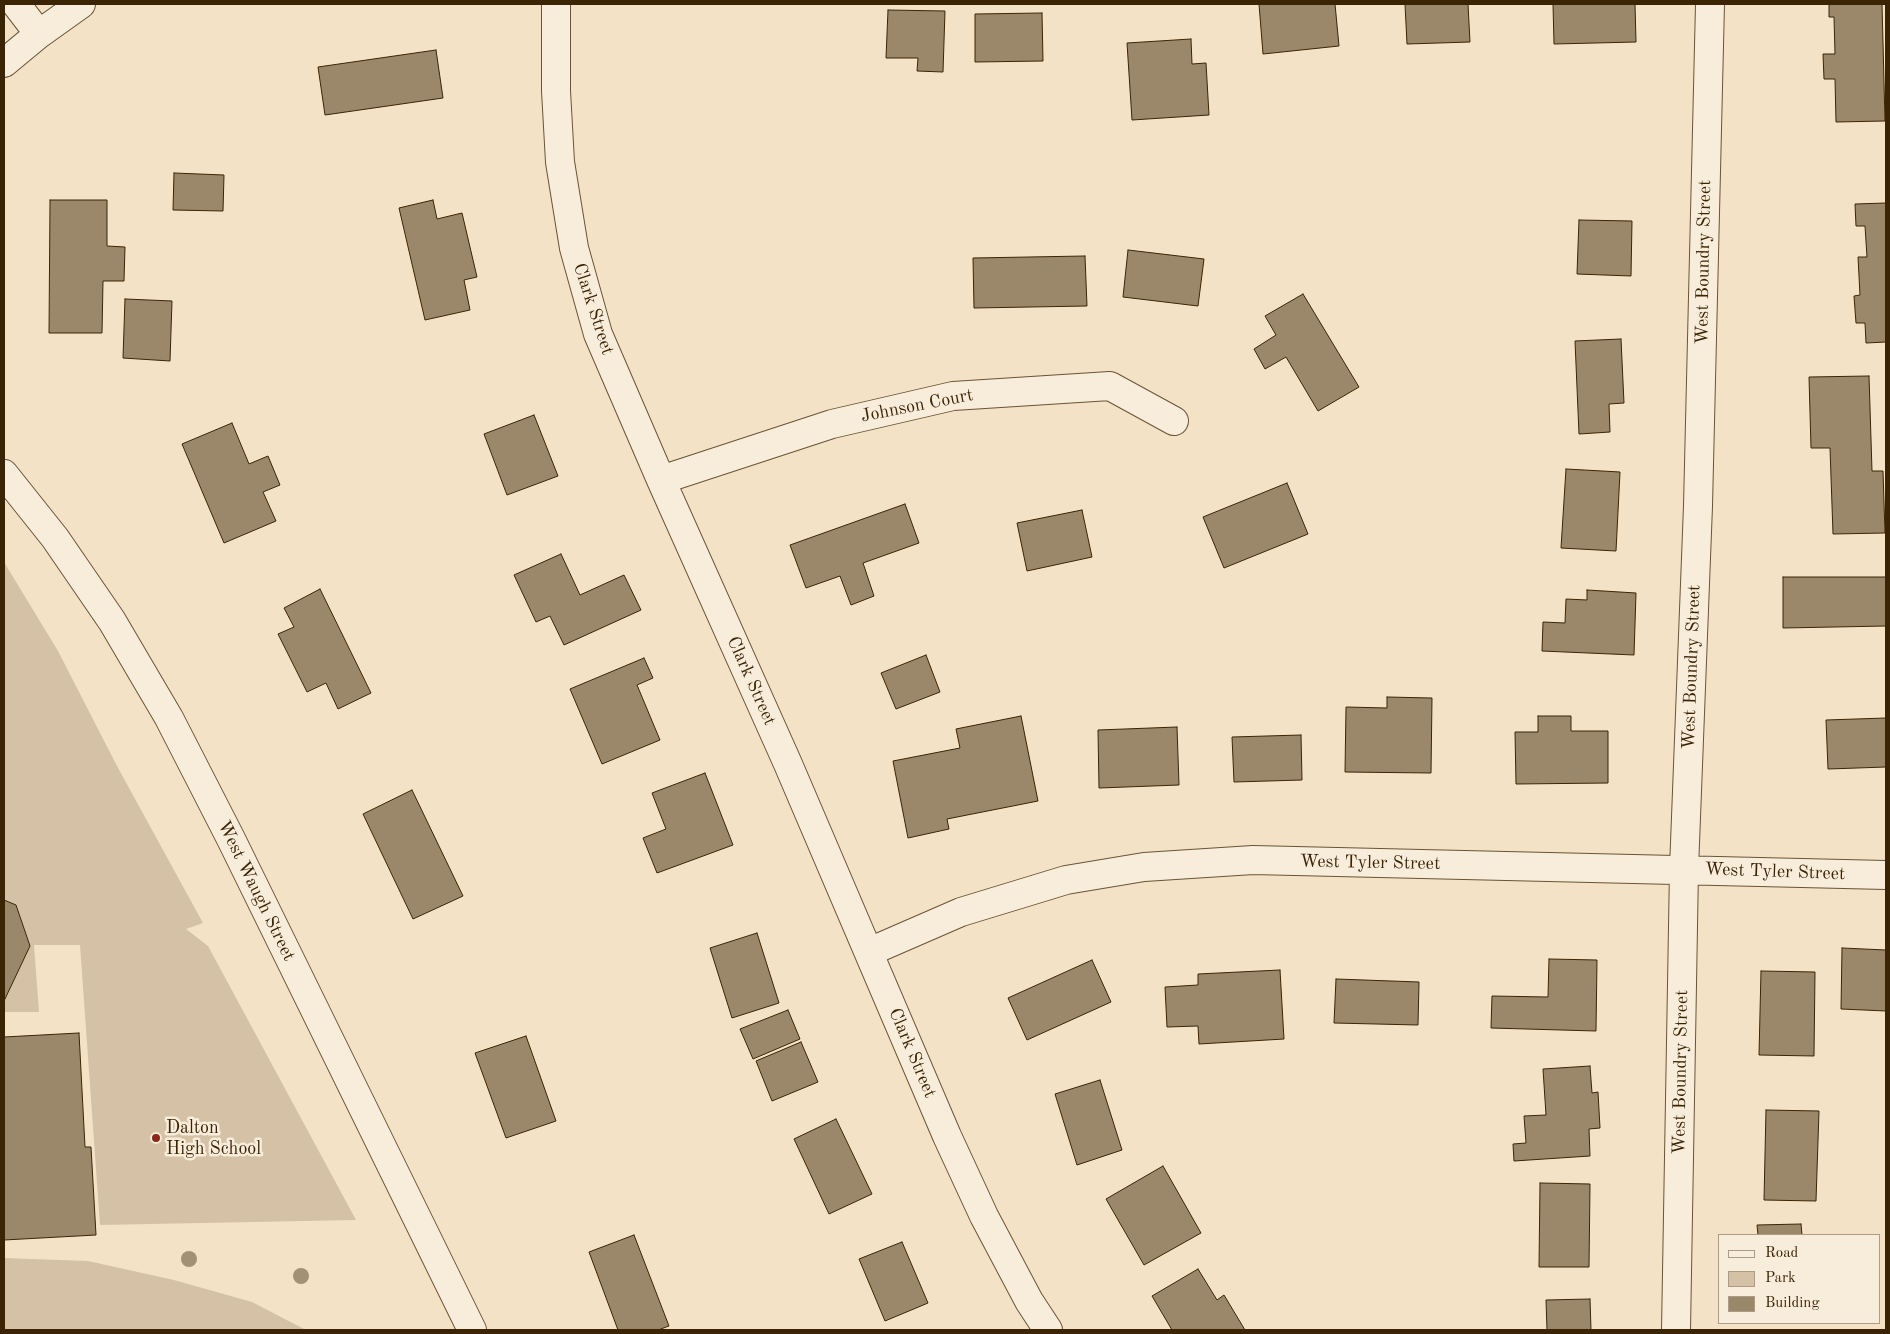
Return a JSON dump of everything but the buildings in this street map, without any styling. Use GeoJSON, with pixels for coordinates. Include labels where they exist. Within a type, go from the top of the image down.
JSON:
{"type":"FeatureCollection","features":[{"type":"Feature","properties":{"kind":"street"},"geometry":{"type":"LineString","coordinates":[[16,4],[39,34]]}},
{"type":"Feature","properties":{"kind":"street"},"geometry":{"type":"LineString","coordinates":[[4,63],[39,34],[82,4]]}},
{"type":"Feature","properties":{"kind":"street","name":"Clark Street"},"geometry":{"type":"LineString","coordinates":[[556,4],[556,91],[560,162],[574,248],[598,334],[784,755],[946,1136],[984,1216],[1048,1330]]}},
{"type":"Feature","properties":{"kind":"street","name":"West Boundry Street"},"geometry":{"type":"LineString","coordinates":[[1676,1330],[1684,869],[1698,506],[1710,4]]}},
{"type":"Feature","properties":{"kind":"street","name":"Johnson Court"},"geometry":{"type":"LineString","coordinates":[[661,480],[832,424],[953,396],[1110,386],[1174,421]]}},
{"type":"Feature","properties":{"kind":"street","name":"West Waugh Street"},"geometry":{"type":"LineString","coordinates":[[4,474],[55,538],[112,621],[169,718],[231,839],[472,1330]]}},
{"type":"Feature","properties":{"kind":"street","name":"West Tyler Street"},"geometry":{"type":"LineString","coordinates":[[869,952],[961,912],[1066,880],[1144,866],[1253,860],[1886,875]]}},
{"type":"Feature","properties":{"kind":"green space"},"geometry":{"type":"Polygon","coordinates":[[[4,562],[58,651],[117,766],[203,923],[186,929],[208,946],[356,1220],[100,1225],[80,945],[34,945],[39,1012],[4,1012],[4,1001],[30,946],[16,905],[4,900],[4,562]]]}},
{"type":"Feature","properties":{"kind":"green space"},"geometry":{"type":"Polygon","coordinates":[[[4,1258],[88,1261],[174,1280],[252,1302],[306,1330],[4,1330],[4,1258]]]}},
{"type":"Feature","properties":{"kind":"place","name":"Dalton High School"},"geometry":{"type":"Point","coordinates":[156,1138]}}]}
